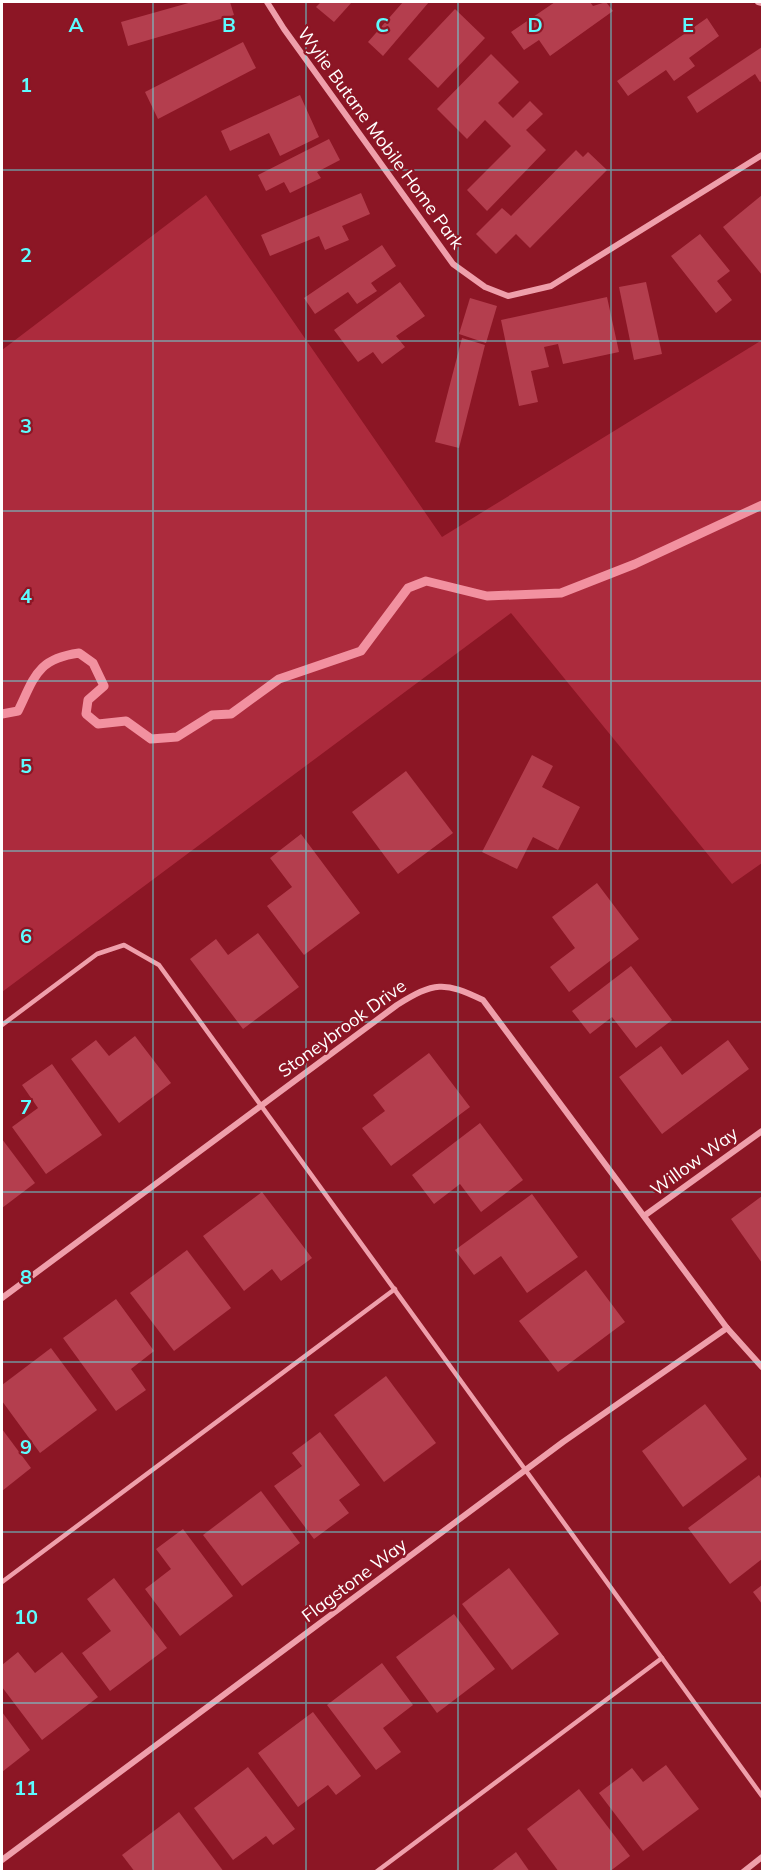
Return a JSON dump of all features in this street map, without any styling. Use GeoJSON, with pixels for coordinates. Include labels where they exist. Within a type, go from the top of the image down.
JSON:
{"type":"FeatureCollection","features":[{"type":"Feature","properties":{"kind":"street","name":"Wylie Butane Mobile Home Park"},"geometry":{"type":"LineString","coordinates":[[267,2],[453,264],[485,287],[508,296],[551,286],[762,155]]}},
{"type":"Feature","properties":{"kind":"street"},"geometry":{"type":"LineString","coordinates":[[758,2],[762,3]]}},
{"type":"Feature","properties":{"kind":"street","name":"Stoneybrook Drive"},"geometry":{"type":"LineString","coordinates":[[2,1298],[397,1005],[424,988],[454,986],[483,1000],[727,1328],[762,1367]]}},
{"type":"Feature","properties":{"kind":"street","name":"Willow Way"},"geometry":{"type":"LineString","coordinates":[[644,1216],[762,1131]]}},
{"type":"Feature","properties":{"kind":"street","name":"Flagstone Way"},"geometry":{"type":"LineString","coordinates":[[2,1860],[526,1470],[727,1328]]}},
{"type":"Feature","properties":{"kind":"street"},"geometry":{"type":"LineString","coordinates":[[742,1872],[762,1857]]}},
{"type":"Feature","properties":{"kind":"lane"},"geometry":{"type":"LineString","coordinates":[[2,1025],[97,954],[124,945],[159,965],[762,1796]]}},
{"type":"Feature","properties":{"kind":"lane"},"geometry":{"type":"LineString","coordinates":[[2,1582],[394,1289]]}},
{"type":"Feature","properties":{"kind":"lane"},"geometry":{"type":"LineString","coordinates":[[376,1872],[662,1658]]}},
{"type":"Feature","properties":{"kind":"shaded area"},"geometry":{"type":"Polygon","coordinates":[[[206,195],[442,537],[762,340],[762,863],[732,884],[511,613],[2,992],[2,350],[206,195]]]}},
{"type":"Feature","properties":{"kind":"building"},"geometry":{"type":"Polygon","coordinates":[[[192,2],[230,2],[234,15],[128,46],[121,22],[192,2]]]}},
{"type":"Feature","properties":{"kind":"building"},"geometry":{"type":"Polygon","coordinates":[[[321,2],[352,2],[334,22],[316,7],[321,2]]]}},
{"type":"Feature","properties":{"kind":"building"},"geometry":{"type":"Polygon","coordinates":[[[403,2],[429,2],[383,56],[368,42],[403,2]]]}},
{"type":"Feature","properties":{"kind":"building"},"geometry":{"type":"Polygon","coordinates":[[[555,2],[590,2],[593,6],[606,2],[613,11],[550,56],[539,40],[524,50],[511,32],[555,2]]]}},
{"type":"Feature","properties":{"kind":"building"},"geometry":{"type":"Polygon","coordinates":[[[455,9],[485,38],[438,88],[408,59],[455,9]]]}},
{"type":"Feature","properties":{"kind":"building"},"geometry":{"type":"Polygon","coordinates":[[[707,18],[719,36],[689,58],[695,66],[674,81],[666,70],[628,96],[617,81],[707,18]]]}},
{"type":"Feature","properties":{"kind":"building"},"geometry":{"type":"Polygon","coordinates":[[[243,42],[256,68],[158,119],[145,92],[243,42]]]}},
{"type":"Feature","properties":{"kind":"building"},"geometry":{"type":"Polygon","coordinates":[[[762,47],[762,81],[760,82],[755,74],[697,113],[687,97],[762,47]]]}},
{"type":"Feature","properties":{"kind":"building"},"geometry":{"type":"Polygon","coordinates":[[[491,54],[519,82],[498,103],[513,118],[530,101],[543,114],[526,130],[546,150],[487,211],[467,190],[511,146],[485,120],[467,139],[437,109],[491,54]]]}},
{"type":"Feature","properties":{"kind":"building"},"geometry":{"type":"Polygon","coordinates":[[[300,95],[319,137],[280,156],[269,133],[230,151],[221,131],[300,95]]]}},
{"type":"Feature","properties":{"kind":"building"},"geometry":{"type":"Polygon","coordinates":[[[329,139],[340,160],[317,172],[321,178],[290,193],[284,182],[266,191],[258,175],[329,139]]]}},
{"type":"Feature","properties":{"kind":"building"},"geometry":{"type":"Polygon","coordinates":[[[576,150],[583,157],[588,152],[607,170],[530,248],[516,234],[496,254],[476,234],[502,208],[511,216],[576,150]]]}},
{"type":"Feature","properties":{"kind":"building"},"geometry":{"type":"Polygon","coordinates":[[[361,193],[370,214],[342,226],[349,240],[325,250],[319,236],[270,256],[261,235],[361,193]]]}},
{"type":"Feature","properties":{"kind":"building"},"geometry":{"type":"Polygon","coordinates":[[[762,195],[762,275],[723,227],[762,195]]]}},
{"type":"Feature","properties":{"kind":"building"},"geometry":{"type":"Polygon","coordinates":[[[700,234],[730,271],[717,281],[732,300],[716,313],[671,256],[700,234]]]}},
{"type":"Feature","properties":{"kind":"building"},"geometry":{"type":"Polygon","coordinates":[[[382,245],[396,266],[371,283],[377,291],[357,304],[348,292],[315,314],[304,298],[382,245]]]}},
{"type":"Feature","properties":{"kind":"building"},"geometry":{"type":"Polygon","coordinates":[[[400,282],[425,316],[396,336],[405,347],[382,364],[373,352],[358,362],[334,330],[400,282]]]}},
{"type":"Feature","properties":{"kind":"building"},"geometry":{"type":"Polygon","coordinates":[[[646,282],[662,354],[634,360],[619,287],[646,282]]]}},
{"type":"Feature","properties":{"kind":"building"},"geometry":{"type":"Polygon","coordinates":[[[607,297],[619,352],[563,364],[558,344],[544,347],[549,367],[531,371],[538,402],[519,406],[501,320],[607,297]]]}},
{"type":"Feature","properties":{"kind":"building"},"geometry":{"type":"Polygon","coordinates":[[[470,298],[497,306],[486,343],[459,334],[470,298]]]}},
{"type":"Feature","properties":{"kind":"building"},"geometry":{"type":"Polygon","coordinates":[[[462,338],[485,345],[459,448],[435,442],[462,338]]]}},
{"type":"Feature","properties":{"kind":"building"},"geometry":{"type":"Polygon","coordinates":[[[532,755],[553,766],[542,787],[580,807],[558,850],[533,837],[517,869],[482,852],[532,755]]]}},
{"type":"Feature","properties":{"kind":"building"},"geometry":{"type":"Polygon","coordinates":[[[406,771],[453,833],[398,874],[352,812],[406,771]]]}},
{"type":"Feature","properties":{"kind":"building"},"geometry":{"type":"Polygon","coordinates":[[[301,834],[360,913],[304,955],[267,906],[292,887],[270,858],[301,834]]]}},
{"type":"Feature","properties":{"kind":"building"},"geometry":{"type":"Polygon","coordinates":[[[597,883],[639,939],[569,992],[550,967],[575,948],[552,917],[597,883]]]}},
{"type":"Feature","properties":{"kind":"building"},"geometry":{"type":"Polygon","coordinates":[[[258,933],[299,987],[243,1029],[190,959],[216,939],[228,955],[258,933]]]}},
{"type":"Feature","properties":{"kind":"building"},"geometry":{"type":"Polygon","coordinates":[[[631,966],[672,1020],[636,1048],[612,1017],[590,1034],[572,1011],[631,966]]]}},
{"type":"Feature","properties":{"kind":"building"},"geometry":{"type":"Polygon","coordinates":[[[135,1036],[171,1083],[119,1123],[71,1059],[96,1040],[109,1056],[135,1036]]]}},
{"type":"Feature","properties":{"kind":"building"},"geometry":{"type":"Polygon","coordinates":[[[728,1040],[749,1069],[662,1134],[619,1077],[661,1046],[682,1075],[728,1040]]]}},
{"type":"Feature","properties":{"kind":"building"},"geometry":{"type":"Polygon","coordinates":[[[429,1053],[470,1107],[391,1166],[362,1128],[385,1111],[373,1095],[429,1053]]]}},
{"type":"Feature","properties":{"kind":"building"},"geometry":{"type":"Polygon","coordinates":[[[52,1064],[102,1135],[46,1174],[12,1127],[38,1108],[22,1085],[52,1064]]]}},
{"type":"Feature","properties":{"kind":"building"},"geometry":{"type":"Polygon","coordinates":[[[480,1123],[523,1180],[481,1212],[460,1184],[434,1204],[412,1175],[480,1123]]]}},
{"type":"Feature","properties":{"kind":"building"},"geometry":{"type":"Polygon","coordinates":[[[2,1139],[35,1183],[2,1208],[2,1139]]]}},
{"type":"Feature","properties":{"kind":"building"},"geometry":{"type":"Polygon","coordinates":[[[262,1192],[312,1258],[281,1281],[272,1269],[244,1291],[203,1236],[262,1192]]]}},
{"type":"Feature","properties":{"kind":"building"},"geometry":{"type":"Polygon","coordinates":[[[532,1194],[578,1257],[527,1293],[501,1256],[474,1275],[455,1250],[532,1194]]]}},
{"type":"Feature","properties":{"kind":"building"},"geometry":{"type":"Polygon","coordinates":[[[762,1196],[762,1263],[731,1219],[762,1196]]]}},
{"type":"Feature","properties":{"kind":"building"},"geometry":{"type":"Polygon","coordinates":[[[187,1250],[231,1308],[174,1351],[130,1293],[187,1250]]]}},
{"type":"Feature","properties":{"kind":"building"},"geometry":{"type":"Polygon","coordinates":[[[586,1270],[625,1322],[558,1372],[519,1321],[586,1270]]]}},
{"type":"Feature","properties":{"kind":"building"},"geometry":{"type":"Polygon","coordinates":[[[116,1299],[154,1351],[131,1369],[146,1390],[116,1411],[63,1338],[116,1299]]]}},
{"type":"Feature","properties":{"kind":"building"},"geometry":{"type":"Polygon","coordinates":[[[51,1348],[97,1410],[40,1453],[2,1401],[2,1385],[51,1348]]]}},
{"type":"Feature","properties":{"kind":"building"},"geometry":{"type":"Polygon","coordinates":[[[386,1376],[436,1443],[384,1482],[334,1415],[386,1376]]]}},
{"type":"Feature","properties":{"kind":"building"},"geometry":{"type":"Polygon","coordinates":[[[705,1404],[747,1459],[683,1507],[642,1451],[705,1404]]]}},
{"type":"Feature","properties":{"kind":"building"},"geometry":{"type":"Polygon","coordinates":[[[2,1429],[31,1468],[2,1491],[2,1429]]]}},
{"type":"Feature","properties":{"kind":"building"},"geometry":{"type":"Polygon","coordinates":[[[320,1432],[360,1485],[339,1500],[349,1513],[314,1539],[274,1486],[302,1466],[292,1453],[320,1432]]]}},
{"type":"Feature","properties":{"kind":"building"},"geometry":{"type":"Polygon","coordinates":[[[759,1475],[762,1480],[762,1559],[730,1584],[688,1528],[759,1475]]]}},
{"type":"Feature","properties":{"kind":"building"},"geometry":{"type":"Polygon","coordinates":[[[261,1491],[300,1543],[242,1586],[203,1535],[261,1491]]]}},
{"type":"Feature","properties":{"kind":"building"},"geometry":{"type":"Polygon","coordinates":[[[183,1529],[233,1596],[180,1636],[145,1589],[171,1569],[156,1549],[183,1529]]]}},
{"type":"Feature","properties":{"kind":"building"},"geometry":{"type":"Polygon","coordinates":[[[509,1568],[559,1634],[512,1670],[462,1604],[509,1568]]]}},
{"type":"Feature","properties":{"kind":"building"},"geometry":{"type":"Polygon","coordinates":[[[114,1578],[167,1648],[110,1691],[82,1653],[111,1631],[87,1599],[114,1578]]]}},
{"type":"Feature","properties":{"kind":"building"},"geometry":{"type":"Polygon","coordinates":[[[762,1585],[762,1604],[753,1592],[762,1585]]]}},
{"type":"Feature","properties":{"kind":"building"},"geometry":{"type":"Polygon","coordinates":[[[454,1614],[495,1669],[437,1713],[396,1657],[454,1614]]]}},
{"type":"Feature","properties":{"kind":"building"},"geometry":{"type":"Polygon","coordinates":[[[18,1652],[35,1673],[62,1652],[98,1697],[42,1740],[2,1687],[2,1665],[18,1652]]]}},
{"type":"Feature","properties":{"kind":"building"},"geometry":{"type":"Polygon","coordinates":[[[382,1663],[413,1705],[383,1728],[401,1752],[376,1770],[327,1705],[382,1663]]]}},
{"type":"Feature","properties":{"kind":"building"},"geometry":{"type":"Polygon","coordinates":[[[2,1712],[30,1750],[2,1772],[2,1712]]]}},
{"type":"Feature","properties":{"kind":"building"},"geometry":{"type":"Polygon","coordinates":[[[313,1712],[361,1776],[336,1795],[328,1785],[298,1807],[258,1753],[313,1712]]]}},
{"type":"Feature","properties":{"kind":"building"},"geometry":{"type":"Polygon","coordinates":[[[666,1765],[699,1809],[643,1851],[599,1793],[632,1768],[643,1782],[666,1765]]]}},
{"type":"Feature","properties":{"kind":"building"},"geometry":{"type":"Polygon","coordinates":[[[248,1767],[295,1829],[273,1845],[266,1836],[233,1860],[194,1808],[248,1767]]]}},
{"type":"Feature","properties":{"kind":"building"},"geometry":{"type":"Polygon","coordinates":[[[579,1789],[630,1856],[609,1872],[559,1872],[527,1829],[579,1789]]]}},
{"type":"Feature","properties":{"kind":"building"},"geometry":{"type":"Polygon","coordinates":[[[179,1812],[224,1872],[135,1872],[122,1855],[179,1812]]]}},
{"type":"Feature","properties":{"kind":"building"},"geometry":{"type":"Polygon","coordinates":[[[516,1852],[530,1872],[490,1872],[516,1852]]]}},
{"type":"Feature","properties":{"kind":"waterway"},"geometry":{"type":"LineString","coordinates":[[2,714],[18,711],[34,679],[46,665],[54,660],[79,653],[93,663],[104,686],[88,700],[86,714],[98,724],[126,721],[151,739],[177,737],[212,715],[231,714],[279,679],[361,651],[408,588],[426,581],[487,596],[561,593],[635,564],[762,505]]}}]}
